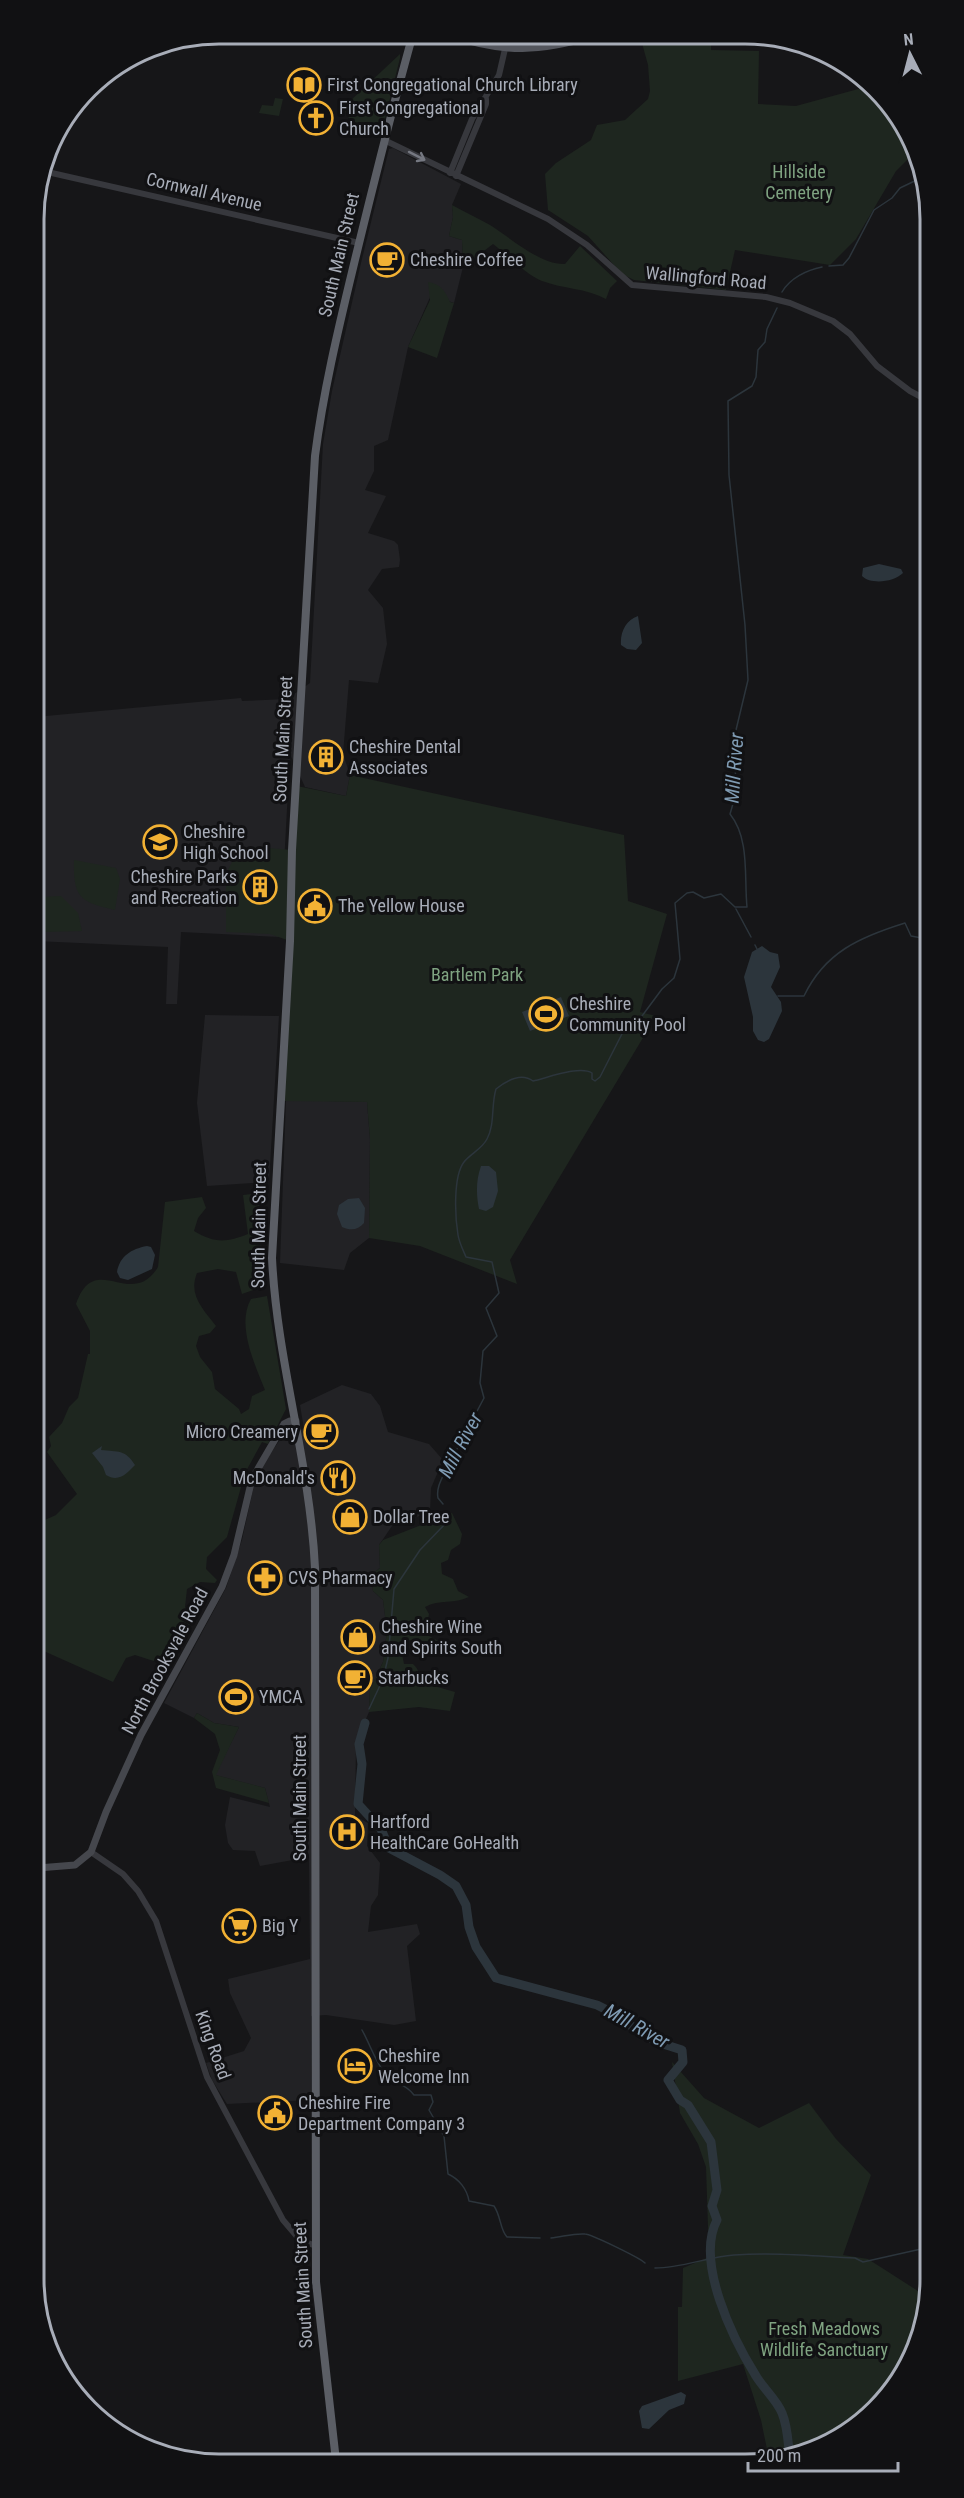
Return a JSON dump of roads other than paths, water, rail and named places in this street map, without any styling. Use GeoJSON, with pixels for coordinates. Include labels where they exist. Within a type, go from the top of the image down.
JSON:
{"type":"FeatureCollection","features":[{"type":"Feature","properties":{"kind":"highway","name":"South Main Street"},"geometry":{"type":"LineString","coordinates":[[335,2454],[320,2321],[316,2246],[318,2010],[316,1570],[311,1509],[275,1311],[272,1258],[290,941],[292,850],[316,450],[336,341],[384,140],[410,44]]}},
{"type":"Feature","properties":{"kind":"main road"},"geometry":{"type":"LineString","coordinates":[[476,44],[506,49],[542,48],[559,44]]}},
{"type":"Feature","properties":{"kind":"main road","name":"North Brooksvale Road"},"geometry":{"type":"LineString","coordinates":[[91,1852],[106,1812],[141,1735],[222,1587],[234,1555],[252,1479],[282,1429],[291,1426],[296,1420]]}},
{"type":"Feature","properties":{"kind":"main road"},"geometry":{"type":"LineString","coordinates":[[44,1868],[75,1865],[91,1852]]}},
{"type":"Feature","properties":{"kind":"street"},"geometry":{"type":"LineString","coordinates":[[453,174],[472,119],[481,102],[486,99],[503,65],[506,49]]}},
{"type":"Feature","properties":{"kind":"street","name":"Wallingford Road"},"geometry":{"type":"LineString","coordinates":[[384,140],[548,219],[587,245],[632,285],[766,297],[790,303],[833,321],[850,334],[877,366],[920,396]]}},
{"type":"Feature","properties":{"kind":"street","name":"Cornwall Avenue"},"geometry":{"type":"LineString","coordinates":[[50,172],[359,243]]}},
{"type":"Feature","properties":{"kind":"street","name":"King Road"},"geometry":{"type":"LineString","coordinates":[[91,1852],[123,1874],[138,1891],[156,1921],[207,2077],[283,2220],[300,2240],[316,2246]]}},
{"type":"Feature","properties":{"kind":"waterway","name":"Mill River"},"geometry":{"type":"LineString","coordinates":[[829,266],[843,265],[874,210],[892,198],[900,188],[916,180]]}},
{"type":"Feature","properties":{"kind":"waterway","name":"Mill River"},"geometry":{"type":"LineString","coordinates":[[782,292],[799,275],[822,267]]}},
{"type":"Feature","properties":{"kind":"waterway","name":"Mill River"},"geometry":{"type":"LineString","coordinates":[[443,1504],[438,1498],[438,1487],[450,1456],[457,1449],[484,1398],[480,1383],[483,1351],[497,1336],[486,1308],[499,1293],[492,1262],[466,1257],[459,1238],[456,1208],[456,1187],[460,1168],[485,1143],[492,1121],[496,1089],[519,1077],[533,1081],[580,1070],[592,1073],[592,1079],[595,1081],[600,1077],[631,1020],[642,1016],[662,989],[674,978],[680,959],[675,903],[687,893],[693,892],[704,898],[721,894],[735,907],[747,907],[745,859],[741,835],[730,814],[735,797],[736,730],[748,680],[745,625],[729,475],[728,401],[752,386],[756,377],[758,350],[765,342],[767,329],[777,308]]}},
{"type":"Feature","properties":{"kind":"waterway"},"geometry":{"type":"LineString","coordinates":[[736,909],[751,937]]}},
{"type":"Feature","properties":{"kind":"waterway"},"geometry":{"type":"LineString","coordinates":[[778,996],[804,996],[822,968],[833,957],[873,934],[905,923],[911,936],[920,938]]}},
{"type":"Feature","properties":{"kind":"waterway"},"geometry":{"type":"LineString","coordinates":[[755,945],[757,949]]}},
{"type":"Feature","properties":{"kind":"waterway","name":"Mill River"},"geometry":{"type":"LineString","coordinates":[[369,1709],[383,1679],[388,1658],[394,1589],[420,1550],[446,1523],[448,1517]]}},
{"type":"Feature","properties":{"kind":"waterway","name":"Mill River"},"geometry":{"type":"LineString","coordinates":[[365,1723],[359,1744],[362,1764],[358,1804],[381,1829],[389,1848],[456,1886],[466,1905],[469,1927],[476,1947],[496,1978],[597,2005],[615,2014],[641,2033],[660,2043],[682,2050],[683,2062],[668,2080],[680,2100],[688,2105],[711,2142],[717,2190],[712,2206],[717,2220],[711,2237],[714,2278],[737,2342],[756,2376],[782,2413],[789,2449]]}},
{"type":"Feature","properties":{"kind":"waterway"},"geometry":{"type":"LineString","coordinates":[[362,2030],[376,2060],[387,2076],[414,2095],[431,2095],[433,2102],[429,2110],[444,2136],[448,2174],[462,2185],[469,2201],[494,2206],[507,2237],[540,2238]]}},
{"type":"Feature","properties":{"kind":"waterway"},"geometry":{"type":"LineString","coordinates":[[551,2238],[577,2234],[589,2235],[645,2263]]}},
{"type":"Feature","properties":{"kind":"waterway"},"geometry":{"type":"LineString","coordinates":[[655,2268],[749,2254],[855,2258],[863,2262],[920,2249]]}},
{"type":"Feature","properties":{"kind":"place","name":"First Congregational Church Library"},"geometry":{"type":"Point","coordinates":[304,85]}},
{"type":"Feature","properties":{"kind":"place","name":"First Congregational Church"},"geometry":{"type":"Point","coordinates":[316,118]}},
{"type":"Feature","properties":{"kind":"place","name":"Cheshire Coffee"},"geometry":{"type":"Point","coordinates":[387,260]}},
{"type":"Feature","properties":{"kind":"place","name":"Cheshire Dental Associates"},"geometry":{"type":"Point","coordinates":[326,757]}},
{"type":"Feature","properties":{"kind":"place","name":"Cheshire High School"},"geometry":{"type":"Point","coordinates":[160,842]}},
{"type":"Feature","properties":{"kind":"place","name":"Cheshire Parks and Recreation"},"geometry":{"type":"Point","coordinates":[260,887]}},
{"type":"Feature","properties":{"kind":"place","name":"The Yellow House"},"geometry":{"type":"Point","coordinates":[315,906]}},
{"type":"Feature","properties":{"kind":"place","name":"Cheshire Community Pool"},"geometry":{"type":"Point","coordinates":[546,1014]}},
{"type":"Feature","properties":{"kind":"place","name":"Micro Creamery"},"geometry":{"type":"Point","coordinates":[321,1432]}},
{"type":"Feature","properties":{"kind":"place","name":"McDonald's"},"geometry":{"type":"Point","coordinates":[338,1478]}},
{"type":"Feature","properties":{"kind":"place","name":"Dollar Tree"},"geometry":{"type":"Point","coordinates":[350,1517]}},
{"type":"Feature","properties":{"kind":"place","name":"CVS Pharmacy"},"geometry":{"type":"Point","coordinates":[265,1578]}},
{"type":"Feature","properties":{"kind":"place","name":"Cheshire Wine and Spirits South"},"geometry":{"type":"Point","coordinates":[358,1637]}},
{"type":"Feature","properties":{"kind":"place","name":"Starbucks"},"geometry":{"type":"Point","coordinates":[355,1678]}},
{"type":"Feature","properties":{"kind":"place","name":"YMCA"},"geometry":{"type":"Point","coordinates":[236,1697]}},
{"type":"Feature","properties":{"kind":"place","name":"Hartford HealthCare GoHealth"},"geometry":{"type":"Point","coordinates":[347,1832]}},
{"type":"Feature","properties":{"kind":"place","name":"Big Y"},"geometry":{"type":"Point","coordinates":[239,1926]}},
{"type":"Feature","properties":{"kind":"place","name":"Cheshire Welcome Inn"},"geometry":{"type":"Point","coordinates":[355,2066]}},
{"type":"Feature","properties":{"kind":"place","name":"Cheshire Fire Department Company 3"},"geometry":{"type":"Point","coordinates":[275,2113]}},
{"type":"Feature","properties":{"kind":"park label","name":"Hillside Cemetery"},"geometry":{"type":"Point","coordinates":[799,182]}},
{"type":"Feature","properties":{"kind":"park label","name":"Bartlem Park"},"geometry":{"type":"Point","coordinates":[477,975]}},
{"type":"Feature","properties":{"kind":"park label","name":"Fresh Meadows Wildlife Sanctuary"},"geometry":{"type":"Point","coordinates":[824,2339]}}]}
